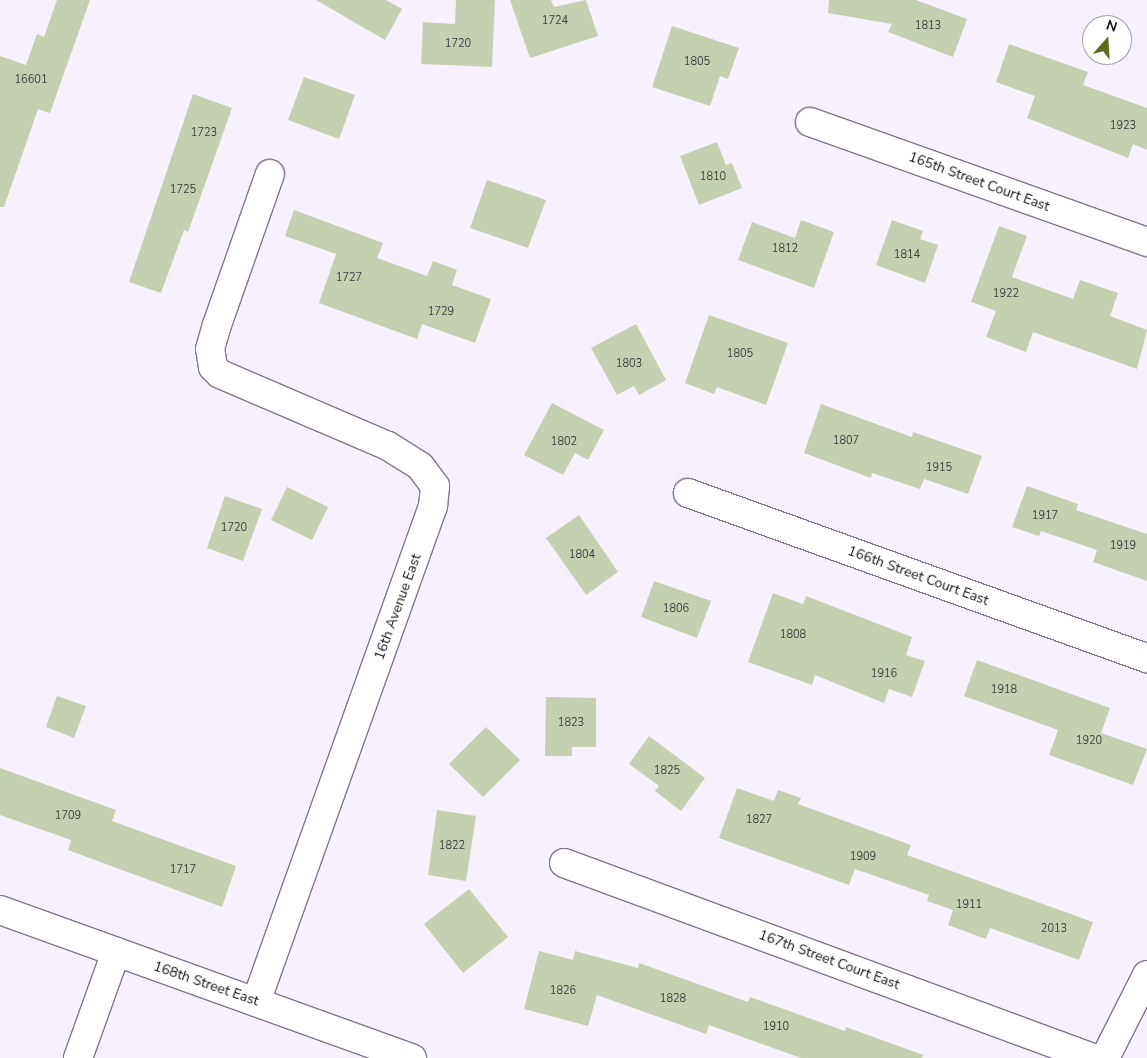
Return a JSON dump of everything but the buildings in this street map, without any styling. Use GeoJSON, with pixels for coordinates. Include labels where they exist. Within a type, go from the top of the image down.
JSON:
{"type":"FeatureCollection","features":[{"type":"Feature","properties":{"kind":"street","name":"165th Street Court East"},"geometry":{"type":"LineString","coordinates":[[810,122],[1147,242]]}},
{"type":"Feature","properties":{"kind":"street","name":"16th Avenue East"},"geometry":{"type":"LineString","coordinates":[[256,1002],[434,506],[435,486],[420,466],[388,446],[220,374],[213,367],[210,348],[270,174]]}},
{"type":"Feature","properties":{"kind":"street","name":"166th Street Court East"},"geometry":{"type":"LineString","coordinates":[[688,493],[1147,658]]}},
{"type":"Feature","properties":{"kind":"street","name":"167th Street Court East"},"geometry":{"type":"LineString","coordinates":[[564,862],[1093,1058]]}},
{"type":"Feature","properties":{"kind":"street","name":"168th Street East"},"geometry":{"type":"LineString","coordinates":[[0,910],[412,1058]]}},
{"type":"Feature","properties":{"kind":"street"},"geometry":{"type":"LineString","coordinates":[[78,1058],[116,952]]}},
{"type":"Feature","properties":{"kind":"street"},"geometry":{"type":"LineString","coordinates":[[1105,1058],[1147,975]]}}]}
